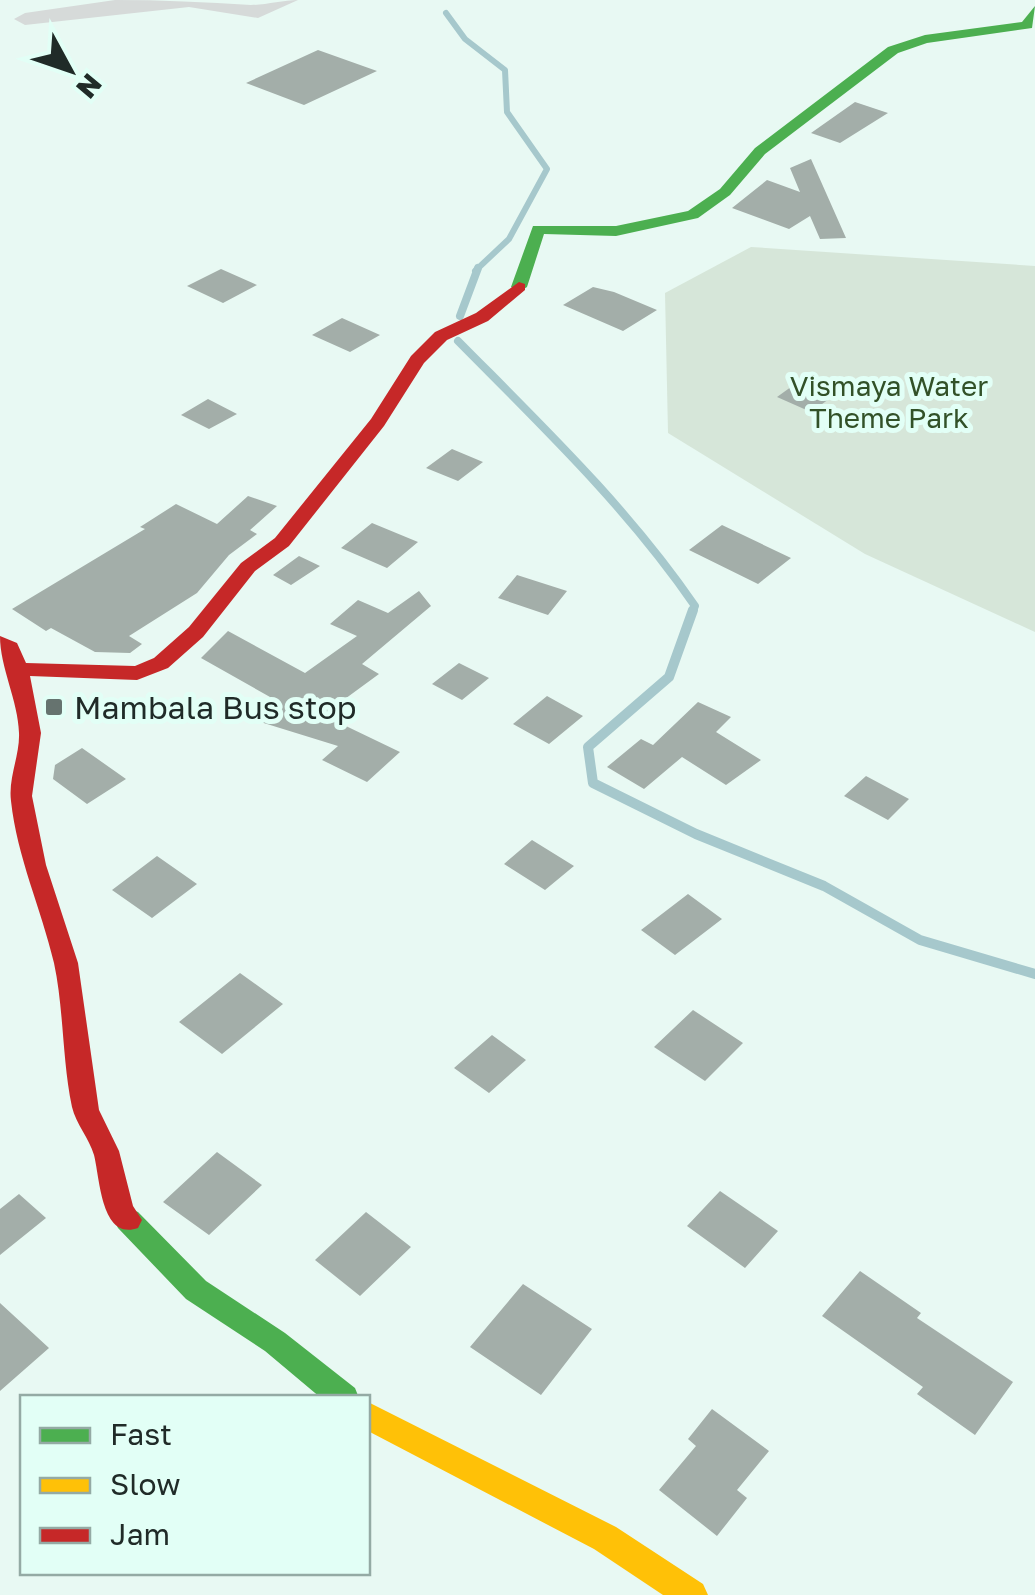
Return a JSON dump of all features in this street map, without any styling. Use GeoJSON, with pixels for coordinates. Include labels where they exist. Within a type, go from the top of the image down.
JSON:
{"type":"FeatureCollection","features":[{"type":"Feature","properties":{"kind":"street"},"geometry":{"type":"LineString","coordinates":[[0,29],[25,19],[138,3],[189,2],[258,12],[288,0]]}},
{"type":"Feature","properties":{"kind":"street"},"geometry":{"type":"LineString","coordinates":[[0,6],[25,19]]}},
{"type":"Feature","properties":{"kind":"street"},"geometry":{"type":"LineString","coordinates":[[18,669],[137,673],[160,664],[196,632],[248,567],[282,542],[378,422],[417,360],[442,336],[482,318],[517,293],[538,229],[616,231],[693,215],[746,172],[760,151],[893,50],[913,39],[1027,25],[1035,10]]}},
{"type":"Feature","properties":{"kind":"street"},"geometry":{"type":"LineString","coordinates":[[0,641],[10,648],[18,669],[30,733],[20,796],[34,864],[66,963],[86,1110],[106,1151],[120,1211],[196,1290],[274,1342],[340,1395]]}},
{"type":"Feature","properties":{"kind":"street"},"geometry":{"type":"LineString","coordinates":[[370,1417],[605,1538],[692,1595]]}},
{"type":"Feature","properties":{"kind":"green space","name":"Vismaya Water Theme Park"},"geometry":{"type":"Polygon","coordinates":[[[751,247],[1035,266],[1035,632],[865,554],[668,433],[665,293],[751,247]]]}},
{"type":"Feature","properties":{"kind":"building"},"geometry":{"type":"Polygon","coordinates":[[[318,50],[377,71],[304,105],[246,83],[318,50]]]}},
{"type":"Feature","properties":{"kind":"building"},"geometry":{"type":"Polygon","coordinates":[[[855,102],[888,113],[840,143],[811,133],[855,102]]]}},
{"type":"Feature","properties":{"kind":"building"},"geometry":{"type":"Polygon","coordinates":[[[811,159],[846,238],[820,239],[810,216],[789,229],[732,208],[767,180],[800,192],[790,168],[811,159]]]}},
{"type":"Feature","properties":{"kind":"building"},"geometry":{"type":"Polygon","coordinates":[[[221,269],[257,285],[223,303],[187,286],[221,269]]]}},
{"type":"Feature","properties":{"kind":"building"},"geometry":{"type":"Polygon","coordinates":[[[593,287],[657,310],[623,331],[563,305],[593,287]]]}},
{"type":"Feature","properties":{"kind":"building"},"geometry":{"type":"Polygon","coordinates":[[[342,318],[380,335],[350,352],[312,335],[342,318]]]}},
{"type":"Feature","properties":{"kind":"building"},"geometry":{"type":"Polygon","coordinates":[[[802,379],[836,394],[811,412],[777,397],[802,379]]]}},
{"type":"Feature","properties":{"kind":"building"},"geometry":{"type":"Polygon","coordinates":[[[208,399],[237,414],[209,429],[181,415],[208,399]]]}},
{"type":"Feature","properties":{"kind":"building"},"geometry":{"type":"Polygon","coordinates":[[[452,449],[483,462],[458,481],[426,468],[452,449]]]}},
{"type":"Feature","properties":{"kind":"building"},"geometry":{"type":"Polygon","coordinates":[[[248,496],[277,506],[250,530],[257,534],[229,555],[197,593],[129,636],[142,644],[130,653],[95,652],[51,628],[46,631],[12,609],[145,529],[140,527],[176,504],[217,524],[248,496]]]}},
{"type":"Feature","properties":{"kind":"building"},"geometry":{"type":"Polygon","coordinates":[[[372,523],[418,542],[387,568],[341,548],[372,523]]]}},
{"type":"Feature","properties":{"kind":"building"},"geometry":{"type":"Polygon","coordinates":[[[722,525],[791,558],[758,584],[689,550],[722,525]]]}},
{"type":"Feature","properties":{"kind":"building"},"geometry":{"type":"Polygon","coordinates":[[[299,556],[320,566],[291,585],[273,575],[299,556]]]}},
{"type":"Feature","properties":{"kind":"building"},"geometry":{"type":"Polygon","coordinates":[[[517,575],[567,591],[548,615],[498,598],[517,575]]]}},
{"type":"Feature","properties":{"kind":"building"},"geometry":{"type":"Polygon","coordinates":[[[419,591],[431,606],[362,664],[379,674],[323,715],[400,752],[367,782],[322,760],[338,746],[251,719],[270,697],[201,658],[228,631],[305,673],[357,636],[330,624],[358,600],[388,613],[419,591]]]}},
{"type":"Feature","properties":{"kind":"building"},"geometry":{"type":"Polygon","coordinates":[[[459,663],[489,678],[462,700],[432,684],[459,663]]]}},
{"type":"Feature","properties":{"kind":"building"},"geometry":{"type":"Polygon","coordinates":[[[547,696],[583,716],[549,744],[513,724],[547,696]]]}},
{"type":"Feature","properties":{"kind":"building"},"geometry":{"type":"Polygon","coordinates":[[[698,702],[731,717],[716,732],[761,760],[726,785],[682,757],[644,789],[607,767],[641,739],[653,745],[698,702]]]}},
{"type":"Feature","properties":{"kind":"building"},"geometry":{"type":"Polygon","coordinates":[[[82,748],[126,779],[87,804],[53,779],[55,765],[82,748]]]}},
{"type":"Feature","properties":{"kind":"building"},"geometry":{"type":"Polygon","coordinates":[[[866,776],[909,799],[888,820],[844,796],[866,776]]]}},
{"type":"Feature","properties":{"kind":"building"},"geometry":{"type":"Polygon","coordinates":[[[532,840],[574,866],[545,890],[504,864],[532,840]]]}},
{"type":"Feature","properties":{"kind":"building"},"geometry":{"type":"Polygon","coordinates":[[[157,856],[197,884],[152,918],[112,890],[157,856]]]}},
{"type":"Feature","properties":{"kind":"building"},"geometry":{"type":"Polygon","coordinates":[[[688,894],[722,919],[675,955],[641,930],[688,894]]]}},
{"type":"Feature","properties":{"kind":"building"},"geometry":{"type":"Polygon","coordinates":[[[240,973],[283,1004],[222,1054],[179,1022],[240,973]]]}},
{"type":"Feature","properties":{"kind":"building"},"geometry":{"type":"Polygon","coordinates":[[[693,1010],[743,1043],[705,1081],[654,1047],[693,1010]]]}},
{"type":"Feature","properties":{"kind":"building"},"geometry":{"type":"Polygon","coordinates":[[[492,1035],[526,1060],[489,1093],[454,1068],[492,1035]]]}},
{"type":"Feature","properties":{"kind":"building"},"geometry":{"type":"Polygon","coordinates":[[[217,1152],[262,1185],[209,1235],[163,1202],[217,1152]]]}},
{"type":"Feature","properties":{"kind":"building"},"geometry":{"type":"Polygon","coordinates":[[[720,1191],[778,1231],[745,1268],[687,1226],[720,1191]]]}},
{"type":"Feature","properties":{"kind":"building"},"geometry":{"type":"Polygon","coordinates":[[[19,1194],[46,1218],[0,1255],[0,1209],[19,1194]]]}},
{"type":"Feature","properties":{"kind":"building"},"geometry":{"type":"Polygon","coordinates":[[[366,1212],[411,1247],[360,1296],[315,1260],[366,1212]]]}},
{"type":"Feature","properties":{"kind":"building"},"geometry":{"type":"Polygon","coordinates":[[[860,1271],[921,1313],[917,1318],[1013,1382],[975,1435],[917,1394],[923,1387],[822,1316],[860,1271]]]}},
{"type":"Feature","properties":{"kind":"building"},"geometry":{"type":"Polygon","coordinates":[[[523,1284],[592,1329],[541,1395],[470,1347],[523,1284]]]}},
{"type":"Feature","properties":{"kind":"building"},"geometry":{"type":"Polygon","coordinates":[[[0,1303],[49,1348],[0,1391],[0,1303]]]}},
{"type":"Feature","properties":{"kind":"building"},"geometry":{"type":"Polygon","coordinates":[[[712,1409],[769,1451],[737,1490],[747,1498],[717,1536],[659,1490],[696,1446],[688,1439],[712,1409]]]}},
{"type":"Feature","properties":{"kind":"waterway"},"geometry":{"type":"LineString","coordinates":[[446,13],[465,39],[505,70],[507,112],[547,169],[509,239],[478,268]]}},
{"type":"Feature","properties":{"kind":"waterway"},"geometry":{"type":"LineString","coordinates":[[460,316],[478,268]]}},
{"type":"Feature","properties":{"kind":"waterway"},"geometry":{"type":"LineString","coordinates":[[458,341],[612,501],[695,606],[692,613]]}},
{"type":"Feature","properties":{"kind":"waterway"},"geometry":{"type":"LineString","coordinates":[[693,610],[669,677],[588,747],[593,783],[696,834],[824,886],[920,940],[1035,974]]}},
{"type":"Feature","properties":{"kind":"traffic: fast"},"geometry":{"type":"LineString","coordinates":[[519,287],[538,229],[616,231],[693,215],[725,192],[760,151],[893,50],[925,39],[1027,25],[1035,10]]}},
{"type":"Feature","properties":{"kind":"traffic: fast"},"geometry":{"type":"LineString","coordinates":[[128,1220],[196,1290],[275,1342],[340,1395]]}},
{"type":"Feature","properties":{"kind":"traffic: slow"},"geometry":{"type":"LineString","coordinates":[[370,1417],[605,1538],[692,1595]]}},
{"type":"Feature","properties":{"kind":"traffic: jam"},"geometry":{"type":"LineString","coordinates":[[18,669],[137,673],[161,663],[196,632],[248,567],[282,542],[378,422],[417,360],[441,336],[482,317],[519,287]]}},
{"type":"Feature","properties":{"kind":"traffic: jam"},"geometry":{"type":"LineString","coordinates":[[2,642],[10,648],[18,669],[30,733],[21,796],[34,865],[66,963],[86,1110],[106,1151],[120,1211],[128,1220]]}},
{"type":"Feature","properties":{"kind":"place","name":"Mambala Bus stop"},"geometry":{"type":"Point","coordinates":[54,707]}}]}
